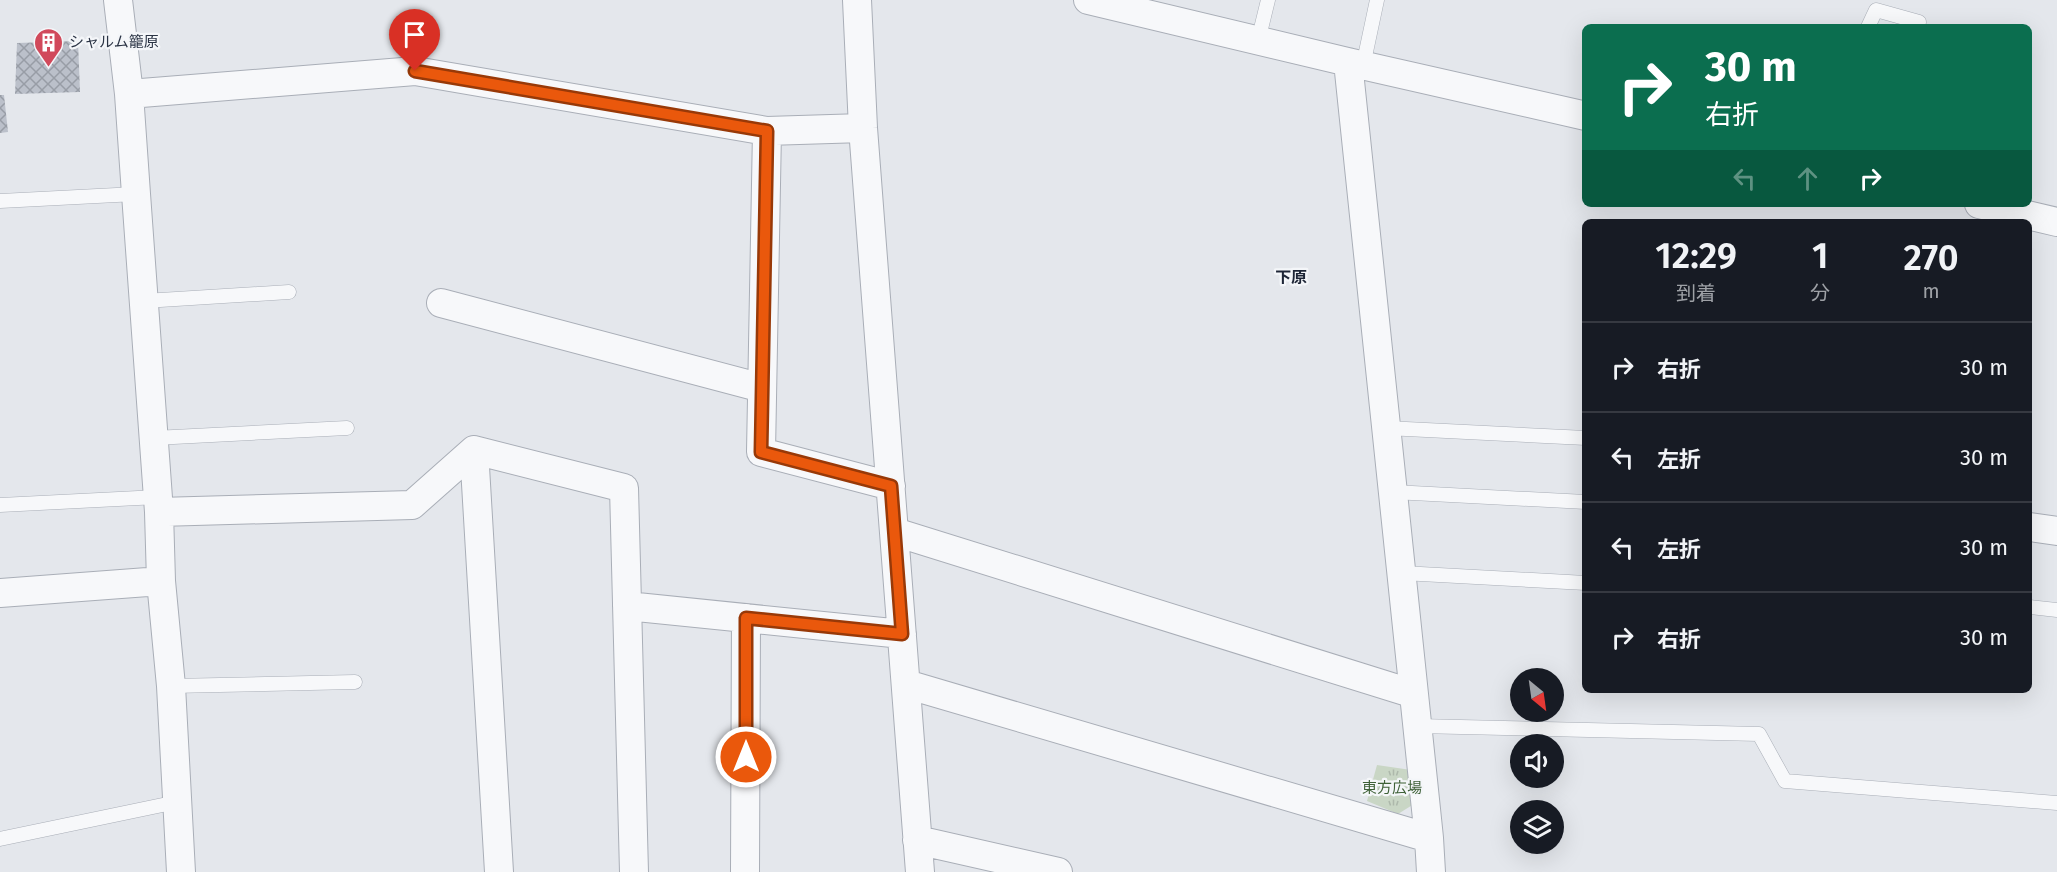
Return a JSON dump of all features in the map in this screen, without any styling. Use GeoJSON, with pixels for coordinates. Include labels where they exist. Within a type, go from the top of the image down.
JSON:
{"type":"FeatureCollection","features":[{"type":"Feature","properties":{"kind":"street"},"geometry":{"type":"LineString","coordinates":[[118,0],[129,94],[159,505],[161,581],[171,686],[182,872]]}},
{"type":"Feature","properties":{"kind":"street"},"geometry":{"type":"LineString","coordinates":[[857,0],[863,128],[920,872]]}},
{"type":"Feature","properties":{"kind":"street"},"geometry":{"type":"LineString","coordinates":[[1088,0],[1131,5],[1258,41],[1582,115]]}},
{"type":"Feature","properties":{"kind":"street"},"geometry":{"type":"LineString","coordinates":[[1356,64],[1386,428],[1431,872]]}},
{"type":"Feature","properties":{"kind":"street"},"geometry":{"type":"LineString","coordinates":[[129,94],[415,71],[767,131],[863,128]]}},
{"type":"Feature","properties":{"kind":"street"},"geometry":{"type":"LineString","coordinates":[[767,131],[761,452],[891,486]]}},
{"type":"Feature","properties":{"kind":"street"},"geometry":{"type":"LineString","coordinates":[[2000,207],[2056,215]]}},
{"type":"Feature","properties":{"kind":"street"},"geometry":{"type":"LineString","coordinates":[[441,303],[762,388]]}},
{"type":"Feature","properties":{"kind":"street"},"geometry":{"type":"LineString","coordinates":[[159,505],[412,505],[474,450]]}},
{"type":"Feature","properties":{"kind":"street"},"geometry":{"type":"LineString","coordinates":[[474,450],[624,488],[634,872]]}},
{"type":"Feature","properties":{"kind":"street"},"geometry":{"type":"LineString","coordinates":[[474,450],[499,872]]}},
{"type":"Feature","properties":{"kind":"street"},"geometry":{"type":"LineString","coordinates":[[2032,527],[2057,531]]}},
{"type":"Feature","properties":{"kind":"street"},"geometry":{"type":"LineString","coordinates":[[895,532],[1414,694]]}},
{"type":"Feature","properties":{"kind":"street"},"geometry":{"type":"LineString","coordinates":[[0,593],[161,581]]}},
{"type":"Feature","properties":{"kind":"street"},"geometry":{"type":"LineString","coordinates":[[627,606],[902,634]]}},
{"type":"Feature","properties":{"kind":"street"},"geometry":{"type":"LineString","coordinates":[[745,872],[746,618]]}},
{"type":"Feature","properties":{"kind":"street"},"geometry":{"type":"LineString","coordinates":[[906,684],[1429,838]]}},
{"type":"Feature","properties":{"kind":"street"},"geometry":{"type":"LineString","coordinates":[[917,840],[1058,872]]}},
{"type":"Feature","properties":{"kind":"lane"},"geometry":{"type":"LineString","coordinates":[[1258,41],[1268,0]]}},
{"type":"Feature","properties":{"kind":"lane"},"geometry":{"type":"LineString","coordinates":[[1356,64],[1377,0]]}},
{"type":"Feature","properties":{"kind":"lane"},"geometry":{"type":"LineString","coordinates":[[1869,24],[1876,10],[1919,21],[1918,24]]}},
{"type":"Feature","properties":{"kind":"lane"},"geometry":{"type":"LineString","coordinates":[[0,201],[136,194]]}},
{"type":"Feature","properties":{"kind":"lane"},"geometry":{"type":"LineString","coordinates":[[144,301],[289,292]]}},
{"type":"Feature","properties":{"kind":"lane"},"geometry":{"type":"LineString","coordinates":[[154,438],[347,428]]}},
{"type":"Feature","properties":{"kind":"lane"},"geometry":{"type":"LineString","coordinates":[[1386,428],[1582,438]]}},
{"type":"Feature","properties":{"kind":"lane"},"geometry":{"type":"LineString","coordinates":[[1393,492],[1582,502]]}},
{"type":"Feature","properties":{"kind":"lane"},"geometry":{"type":"LineString","coordinates":[[0,505],[159,505]]}},
{"type":"Feature","properties":{"kind":"lane"},"geometry":{"type":"LineString","coordinates":[[1401,573],[1582,583]]}},
{"type":"Feature","properties":{"kind":"lane"},"geometry":{"type":"LineString","coordinates":[[2032,607],[2057,610]]}},
{"type":"Feature","properties":{"kind":"lane"},"geometry":{"type":"LineString","coordinates":[[171,686],[355,682]]}},
{"type":"Feature","properties":{"kind":"lane"},"geometry":{"type":"LineString","coordinates":[[1417,726],[1760,734],[1785,781],[2057,803]]}},
{"type":"Feature","properties":{"kind":"lane"},"geometry":{"type":"LineString","coordinates":[[0,839],[177,802]]}},
{"type":"Feature","properties":{"kind":"green space","name":"東方広場"},"geometry":{"type":"Polygon","coordinates":[[[1377,765],[1411,770],[1414,804],[1398,814],[1367,801],[1377,765]]]}},
{"type":"Feature","properties":{"kind":"building","name":"シャルム籠原"},"geometry":{"type":"Polygon","coordinates":[[[78,41],[80,92],[15,94],[17,43],[78,41]]]}},
{"type":"Feature","properties":{"kind":"building"},"geometry":{"type":"Polygon","coordinates":[[[0,95],[4,95],[8,132],[0,133],[0,95]]]}},
{"type":"Feature","properties":{"kind":"place","name":"シャルム籠原"},"geometry":{"type":"Point","coordinates":[48,68]}},
{"type":"Feature","properties":{"kind":"district","name":"下原"},"geometry":{"type":"Point","coordinates":[1291,277]}},
{"type":"Feature","properties":{"kind":"route"},"geometry":{"type":"LineString","coordinates":[[415,71],[767,131],[761,452],[891,486],[902,634],[746,618],[746,757]]}}]}
